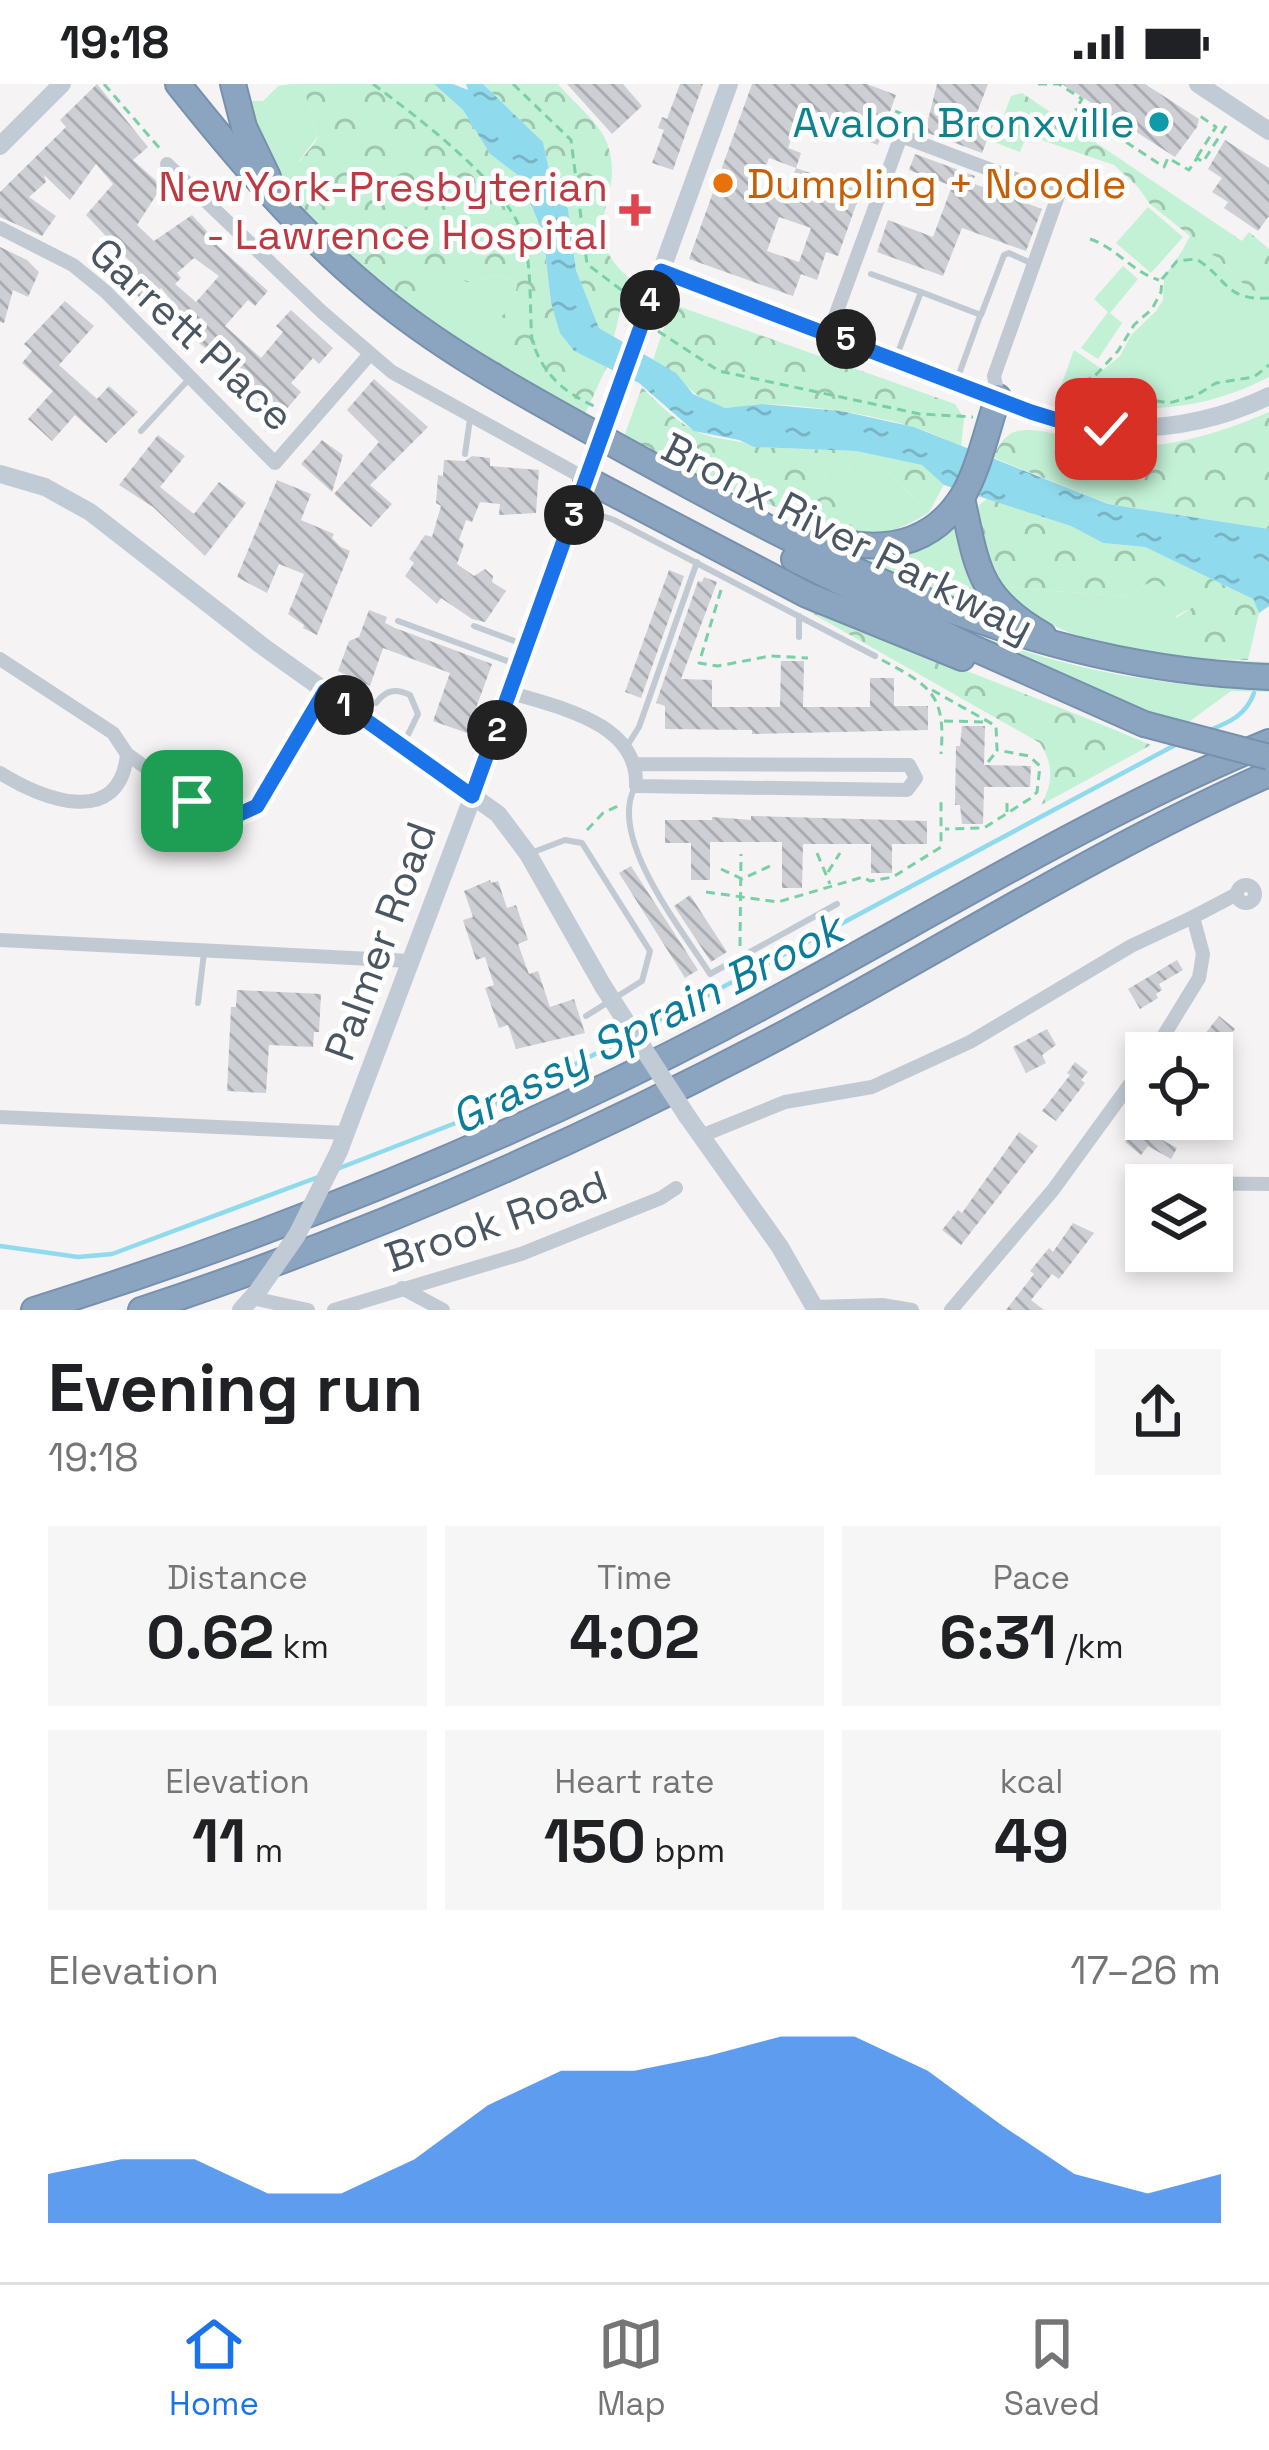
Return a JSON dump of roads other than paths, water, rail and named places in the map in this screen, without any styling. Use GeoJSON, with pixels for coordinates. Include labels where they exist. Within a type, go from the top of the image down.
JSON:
{"type":"FeatureCollection","features":[{"type":"Feature","properties":{"kind":"highway","name":"Bronx River Parkway"},"geometry":{"type":"LineString","coordinates":[[160,84],[242,184],[361,301],[427,350],[542,420],[788,556],[1079,697],[1144,724],[1269,757]]}},
{"type":"Feature","properties":{"kind":"highway","name":"Bronx River Parkway"},"geometry":{"type":"LineString","coordinates":[[178,84],[286,211],[357,280],[422,330],[534,400],[721,503],[797,543],[1000,630],[1077,653],[1174,670],[1269,677]]}},
{"type":"Feature","properties":{"kind":"highway"},"geometry":{"type":"LineString","coordinates":[[232,84],[251,145],[286,211]]}},
{"type":"Feature","properties":{"kind":"highway"},"geometry":{"type":"LineString","coordinates":[[998,397],[962,498],[970,547],[996,598],[1026,624],[1077,653]]}},
{"type":"Feature","properties":{"kind":"highway"},"geometry":{"type":"LineString","coordinates":[[589,469],[838,610],[1079,697]]}},
{"type":"Feature","properties":{"kind":"highway"},"geometry":{"type":"LineString","coordinates":[[721,503],[832,542],[867,548],[919,535],[962,498]]}},
{"type":"Feature","properties":{"kind":"highway"},"geometry":{"type":"LineString","coordinates":[[34,1310],[314,1212],[520,1126],[736,1021],[1159,793],[1269,742]]}},
{"type":"Feature","properties":{"kind":"highway"},"geometry":{"type":"LineString","coordinates":[[141,1310],[325,1245],[631,1112],[841,1003],[1116,850],[1269,775]]}},
{"type":"Feature","properties":{"kind":"street"},"geometry":{"type":"LineString","coordinates":[[0,146],[62,84]]}},
{"type":"Feature","properties":{"kind":"street","name":"Palmer Road"},"geometry":{"type":"LineString","coordinates":[[250,1300],[297,1235],[343,1142],[522,666],[729,84]]}},
{"type":"Feature","properties":{"kind":"street"},"geometry":{"type":"LineString","coordinates":[[1198,84],[1269,131]]}},
{"type":"Feature","properties":{"kind":"street"},"geometry":{"type":"LineString","coordinates":[[829,333],[900,133],[1058,196],[994,376],[998,397]]}},
{"type":"Feature","properties":{"kind":"street"},"geometry":{"type":"LineString","coordinates":[[167,164],[392,372],[470,415],[589,469]]}},
{"type":"Feature","properties":{"kind":"street","name":"Garrett Place"},"geometry":{"type":"LineString","coordinates":[[0,228],[73,265],[106,292],[275,463],[370,353]]}},
{"type":"Feature","properties":{"kind":"street"},"geometry":{"type":"LineString","coordinates":[[661,271],[1070,424],[1126,429],[1202,420],[1269,396]]}},
{"type":"Feature","properties":{"kind":"street"},"geometry":{"type":"LineString","coordinates":[[0,474],[45,487],[90,512],[325,691],[498,814],[528,854],[603,986],[700,1136],[780,1247],[815,1309],[882,1305],[912,1310]]}},
{"type":"Feature","properties":{"kind":"street"},"geometry":{"type":"LineString","coordinates":[[0,659],[113,733],[128,754],[192,801],[233,817],[257,806],[325,691]]}},
{"type":"Feature","properties":{"kind":"street"},"geometry":{"type":"LineString","coordinates":[[512,693],[597,724],[637,764],[636,786],[907,790],[916,778],[909,765],[637,764]]}},
{"type":"Feature","properties":{"kind":"street"},"geometry":{"type":"LineString","coordinates":[[0,773],[34,793],[62,802],[87,801],[107,796],[119,784],[128,754]]}},
{"type":"Feature","properties":{"kind":"street"},"geometry":{"type":"LineString","coordinates":[[738,764],[738,788]]}},
{"type":"Feature","properties":{"kind":"street"},"geometry":{"type":"LineString","coordinates":[[700,1136],[785,1102],[872,1087],[970,1042],[1131,946],[1237,894]]}},
{"type":"Feature","properties":{"kind":"street"},"geometry":{"type":"LineString","coordinates":[[1166,1032],[1199,978],[1203,955],[1193,917]]}},
{"type":"Feature","properties":{"kind":"street"},"geometry":{"type":"LineString","coordinates":[[0,940],[410,962]]}},
{"type":"Feature","properties":{"kind":"street"},"geometry":{"type":"LineString","coordinates":[[951,1310],[1053,1190],[1125,1091]]}},
{"type":"Feature","properties":{"kind":"street"},"geometry":{"type":"LineString","coordinates":[[0,1118],[343,1142]]}},
{"type":"Feature","properties":{"kind":"street"},"geometry":{"type":"LineString","coordinates":[[1233,1184],[1269,1184]]}},
{"type":"Feature","properties":{"kind":"street","name":"Brook Road"},"geometry":{"type":"LineString","coordinates":[[334,1310],[520,1254],[676,1188]]}},
{"type":"Feature","properties":{"kind":"street"},"geometry":{"type":"LineString","coordinates":[[402,1288],[443,1310]]}},
{"type":"Feature","properties":{"kind":"street"},"geometry":{"type":"LineString","coordinates":[[250,1300],[308,1310]]}},
{"type":"Feature","properties":{"kind":"lane"},"geometry":{"type":"LineString","coordinates":[[957,380],[1004,255],[1010,253],[1034,265]]}},
{"type":"Feature","properties":{"kind":"lane"},"geometry":{"type":"LineString","coordinates":[[871,274],[981,315]]}},
{"type":"Feature","properties":{"kind":"lane"},"geometry":{"type":"LineString","coordinates":[[896,358],[921,292]]}},
{"type":"Feature","properties":{"kind":"lane"},"geometry":{"type":"LineString","coordinates":[[141,431],[190,379]]}},
{"type":"Feature","properties":{"kind":"lane"},"geometry":{"type":"LineString","coordinates":[[465,454],[470,415]]}},
{"type":"Feature","properties":{"kind":"lane"},"geometry":{"type":"LineString","coordinates":[[577,507],[614,520],[875,656]]}},
{"type":"Feature","properties":{"kind":"lane"},"geometry":{"type":"LineString","coordinates":[[626,749],[639,727],[697,562]]}},
{"type":"Feature","properties":{"kind":"lane"},"geometry":{"type":"LineString","coordinates":[[799,616],[799,637]]}},
{"type":"Feature","properties":{"kind":"lane"},"geometry":{"type":"LineString","coordinates":[[398,621],[522,666]]}},
{"type":"Feature","properties":{"kind":"lane"},"geometry":{"type":"LineString","coordinates":[[474,626],[529,646]]}},
{"type":"Feature","properties":{"kind":"lane"},"geometry":{"type":"LineString","coordinates":[[376,704],[386,693],[399,690],[410,695],[418,714],[403,746]]}},
{"type":"Feature","properties":{"kind":"lane"},"geometry":{"type":"LineString","coordinates":[[636,786],[628,802],[638,857],[710,974],[837,904]]}},
{"type":"Feature","properties":{"kind":"lane"},"geometry":{"type":"LineString","coordinates":[[528,854],[565,840],[582,843],[650,951],[642,981],[586,1016]]}},
{"type":"Feature","properties":{"kind":"lane"},"geometry":{"type":"LineString","coordinates":[[198,1004],[204,950]]}},
{"type":"Feature","properties":{"kind":"water"},"geometry":{"type":"Polygon","coordinates":[[[434,84],[468,90],[466,84],[483,84],[543,142],[549,169],[568,209],[576,270],[599,328],[676,373],[693,394],[725,408],[761,404],[841,411],[914,427],[1108,504],[1269,529],[1269,606],[1259,613],[1253,599],[1145,547],[1103,543],[1071,526],[944,485],[922,465],[856,451],[754,447],[694,431],[639,383],[574,351],[560,333],[551,303],[543,233],[519,176],[490,154],[463,110],[434,84]]]}},
{"type":"Feature","properties":{"kind":"waterway","name":"Grassy Sprain Brook"},"geometry":{"type":"LineString","coordinates":[[1210,730],[1242,712],[1254,693]]}},
{"type":"Feature","properties":{"kind":"waterway","name":"Grassy Sprain Brook"},"geometry":{"type":"LineString","coordinates":[[637,1033],[1177,744]]}},
{"type":"Feature","properties":{"kind":"waterway","name":"Grassy Sprain Brook"},"geometry":{"type":"LineString","coordinates":[[337,1169],[466,1119],[627,1038]]}},
{"type":"Feature","properties":{"kind":"waterway","name":"Grassy Sprain Brook"},"geometry":{"type":"LineString","coordinates":[[0,1246],[78,1257],[112,1254],[321,1176]]}},
{"type":"Feature","properties":{"kind":"place","name":"Avalon Bronxville"},"geometry":{"type":"Point","coordinates":[1159,122]}},
{"type":"Feature","properties":{"kind":"place","name":"Dumpling + Noodle"},"geometry":{"type":"Point","coordinates":[723,183]}},
{"type":"Feature","properties":{"kind":"place","name":"NewYork-Presbyterian - Lawrence Hospital"},"geometry":{"type":"Point","coordinates":[635,210]}}]}
